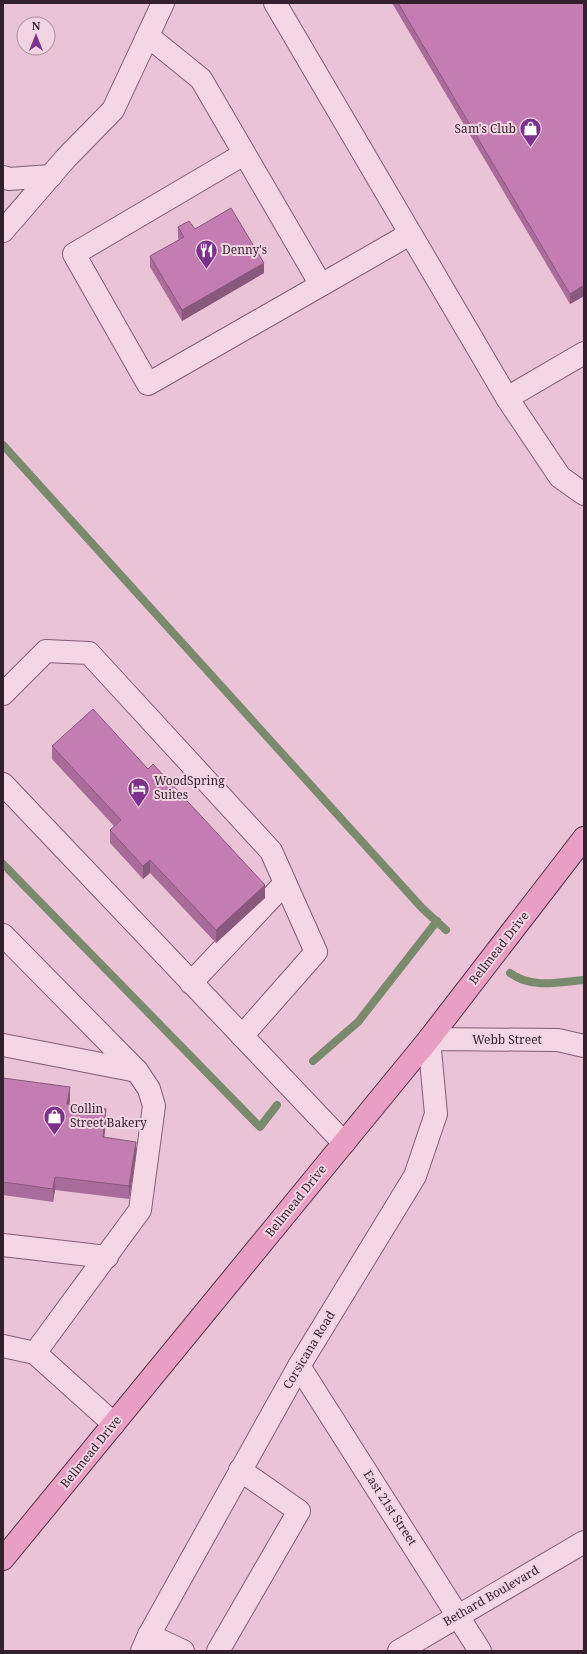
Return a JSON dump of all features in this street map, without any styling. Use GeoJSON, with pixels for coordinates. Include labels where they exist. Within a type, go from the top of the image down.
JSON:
{"type":"FeatureCollection","features":[{"type":"Feature","properties":{"kind":"main road","name":"Bellmead Drive"},"geometry":{"type":"LineString","coordinates":[[3,1560],[429,1039],[584,838]]}},
{"type":"Feature","properties":{"kind":"street"},"geometry":{"type":"LineString","coordinates":[[3,231],[50,176],[113,110],[163,3]]}},
{"type":"Feature","properties":{"kind":"street"},"geometry":{"type":"LineString","coordinates":[[275,3],[507,398],[560,476],[584,494]]}},
{"type":"Feature","properties":{"kind":"street"},"geometry":{"type":"LineString","coordinates":[[148,36],[201,79],[321,285]]}},
{"type":"Feature","properties":{"kind":"street"},"geometry":{"type":"LineString","coordinates":[[244,154],[74,254],[148,384],[410,234]]}},
{"type":"Feature","properties":{"kind":"street"},"geometry":{"type":"LineString","coordinates":[[3,177],[9,179],[50,176]]}},
{"type":"Feature","properties":{"kind":"street"},"geometry":{"type":"LineString","coordinates":[[507,398],[581,361]]}},
{"type":"Feature","properties":{"kind":"street"},"geometry":{"type":"LineString","coordinates":[[3,694],[46,651],[89,653],[271,851],[316,952],[242,1036]]}},
{"type":"Feature","properties":{"kind":"street"},"geometry":{"type":"LineString","coordinates":[[3,784],[344,1143]]}},
{"type":"Feature","properties":{"kind":"street"},"geometry":{"type":"LineString","coordinates":[[191,983],[285,883]]}},
{"type":"Feature","properties":{"kind":"street"},"geometry":{"type":"LineString","coordinates":[[3,935],[137,1071],[149,1089],[154,1106],[140,1210],[35,1354]]}},
{"type":"Feature","properties":{"kind":"street","name":"Webb Street"},"geometry":{"type":"LineString","coordinates":[[429,1039],[558,1040],[584,1046]]}},
{"type":"Feature","properties":{"kind":"street","name":"Corsicana Road"},"geometry":{"type":"LineString","coordinates":[[145,1643],[299,1366],[415,1176],[436,1114],[429,1039]]}},
{"type":"Feature","properties":{"kind":"street"},"geometry":{"type":"LineString","coordinates":[[3,1045],[137,1071]]}},
{"type":"Feature","properties":{"kind":"street"},"geometry":{"type":"LineString","coordinates":[[3,1245],[107,1257]]}},
{"type":"Feature","properties":{"kind":"street"},"geometry":{"type":"LineString","coordinates":[[4,1349],[35,1354],[114,1424]]}},
{"type":"Feature","properties":{"kind":"street","name":"East 21st Street"},"geometry":{"type":"LineString","coordinates":[[299,1366],[459,1615],[480,1651]]}},
{"type":"Feature","properties":{"kind":"street"},"geometry":{"type":"LineString","coordinates":[[218,1651],[299,1511],[240,1470]]}},
{"type":"Feature","properties":{"kind":"street","name":"Bethard Boulevard"},"geometry":{"type":"LineString","coordinates":[[399,1651],[584,1542]]}},
{"type":"Feature","properties":{"kind":"street"},"geometry":{"type":"LineString","coordinates":[[145,1643],[183,1651]]}},
{"type":"Feature","properties":{"kind":"building","name":"Sam's Club"},"geometry":{"type":"Polygon","coordinates":[[[398,3],[584,3],[584,285],[570,294],[398,3]]]}},
{"type":"Feature","properties":{"kind":"building","name":"Denny's"},"geometry":{"type":"Polygon","coordinates":[[[231,208],[264,263],[182,310],[150,256],[184,237],[178,227],[189,221],[195,229],[231,208]]]}},
{"type":"Feature","properties":{"kind":"building","name":"WoodSpring Suites"},"geometry":{"type":"Polygon","coordinates":[[[93,709],[148,769],[153,764],[265,885],[216,930],[150,860],[143,866],[110,830],[121,820],[52,746],[93,709]]]}},
{"type":"Feature","properties":{"kind":"building","name":"Collin Street Bakery"},"geometry":{"type":"Polygon","coordinates":[[[3,1078],[70,1087],[67,1104],[106,1109],[103,1137],[136,1142],[129,1186],[55,1177],[53,1189],[3,1182],[3,1078]]]}},
{"type":"Feature","properties":{"kind":"waterway"},"geometry":{"type":"LineString","coordinates":[[3,445],[422,908],[446,930]]}},
{"type":"Feature","properties":{"kind":"waterway"},"geometry":{"type":"LineString","coordinates":[[3,864],[260,1127],[277,1105]]}},
{"type":"Feature","properties":{"kind":"waterway"},"geometry":{"type":"LineString","coordinates":[[313,1061],[358,1022],[437,921]]}},
{"type":"Feature","properties":{"kind":"waterway"},"geometry":{"type":"LineString","coordinates":[[510,973],[518,978],[536,983],[584,980]]}},
{"type":"Feature","properties":{"kind":"place","name":"Sam's Club"},"geometry":{"type":"Point","coordinates":[531,148]}},
{"type":"Feature","properties":{"kind":"place","name":"Denny's"},"geometry":{"type":"Point","coordinates":[207,270]}},
{"type":"Feature","properties":{"kind":"place","name":"WoodSpring Suites"},"geometry":{"type":"Point","coordinates":[139,808]}},
{"type":"Feature","properties":{"kind":"place","name":"Collin Street Bakery"},"geometry":{"type":"Point","coordinates":[54,1136]}}]}
